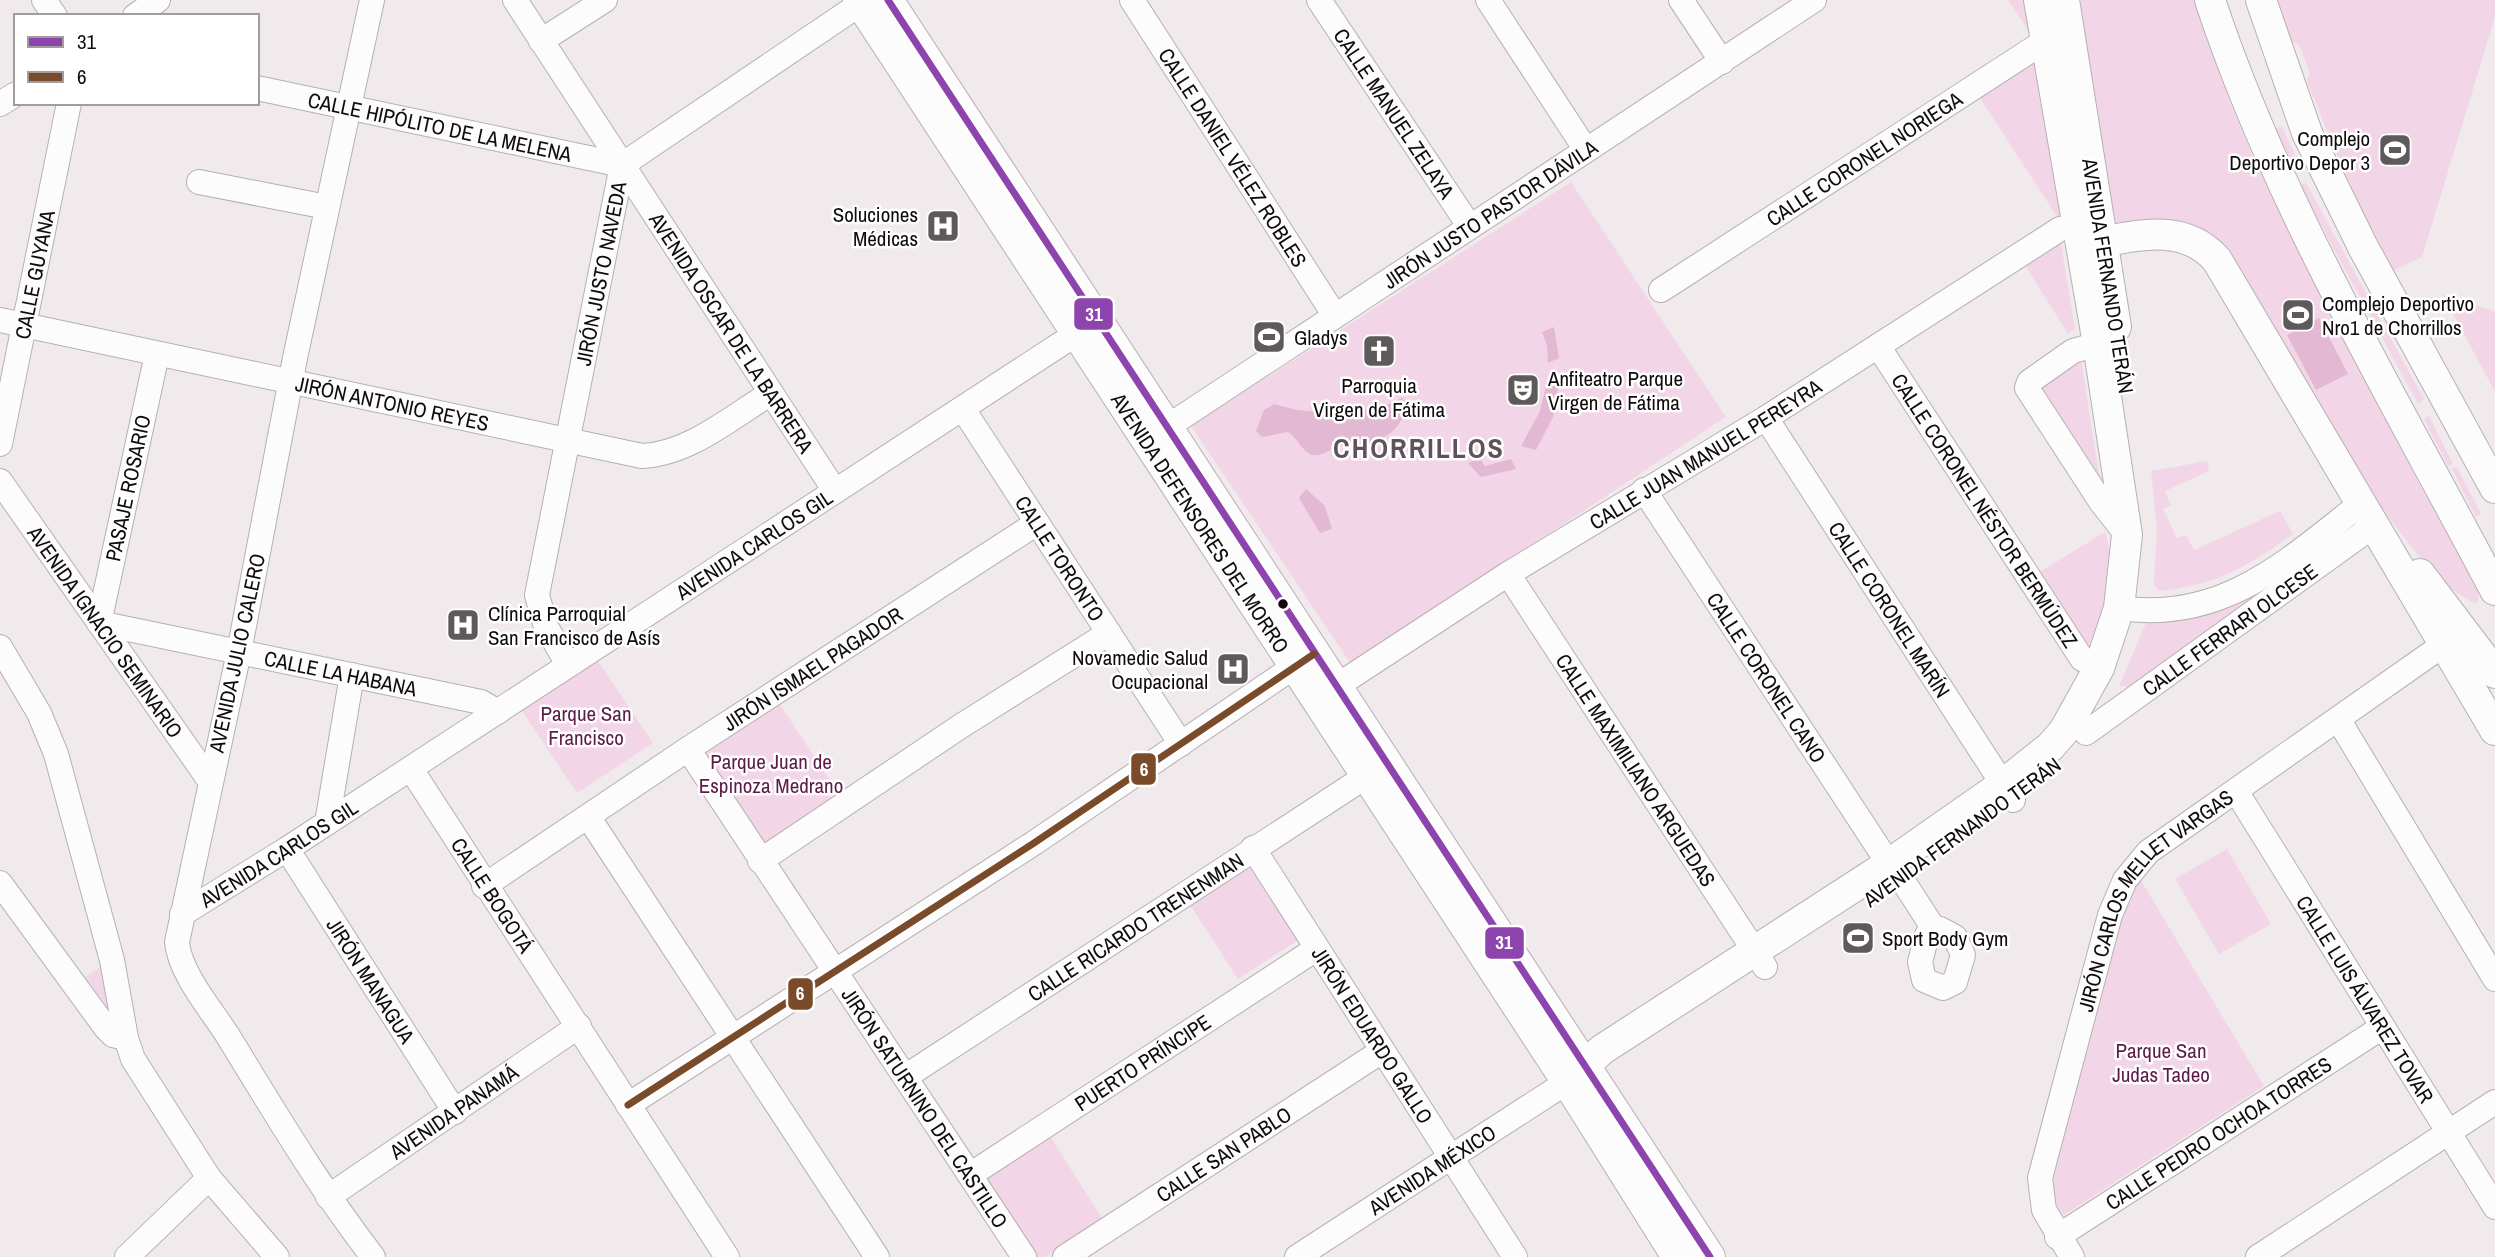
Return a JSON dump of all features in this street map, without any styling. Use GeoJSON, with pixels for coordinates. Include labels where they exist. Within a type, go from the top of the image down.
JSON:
{"type":"FeatureCollection","features":[{"type":"Feature","properties":{"kind":"main road","name":"AVENIDA FERNANDO TERÁN"},"geometry":{"type":"LineString","coordinates":[[2008,793],[2064,731],[2099,668],[2143,571],[2144,531],[2057,36],[2039,0]]}},
{"type":"Feature","properties":{"kind":"main road","name":"AVENIDA FERNANDO TERÁN"},"geometry":{"type":"LineString","coordinates":[[2057,36],[2064,0]]}},
{"type":"Feature","properties":{"kind":"main road"},"geometry":{"type":"LineString","coordinates":[[2210,0],[2260,137],[2495,590]]}},
{"type":"Feature","properties":{"kind":"main road"},"geometry":{"type":"LineString","coordinates":[[2261,0],[2307,133],[2363,247],[2495,488]]}},
{"type":"Feature","properties":{"kind":"main road","name":"AVENIDA DEFENSORES DEL MORRO"},"geometry":{"type":"LineString","coordinates":[[868,1],[1076,334],[1304,661]]}},
{"type":"Feature","properties":{"kind":"main road","name":"AVENIDA DEFENSORES DEL MORRO"},"geometry":{"type":"LineString","coordinates":[[868,1],[1167,427],[1304,661],[1577,1075],[1677,1257]]}},
{"type":"Feature","properties":{"kind":"main road"},"geometry":{"type":"LineString","coordinates":[[2091,233],[2164,232],[2189,238],[2210,252],[2495,730]]}},
{"type":"Feature","properties":{"kind":"main road","name":"AVENIDA FERNANDO TERÁN"},"geometry":{"type":"LineString","coordinates":[[1577,1075],[1593,1056],[1759,959],[1895,872],[2008,793],[2066,758],[2086,733],[2123,657],[2128,609],[2127,535],[2098,344],[2091,233]]}},
{"type":"Feature","properties":{"kind":"main road"},"geometry":{"type":"LineString","coordinates":[[2366,516],[2422,577],[2495,673]]}},
{"type":"Feature","properties":{"kind":"main road","name":"AVENIDA DEFENSORES DEL MORRO"},"geometry":{"type":"LineString","coordinates":[[1325,694],[1364,777],[1710,1257]]}},
{"type":"Feature","properties":{"kind":"street"},"geometry":{"type":"LineString","coordinates":[[138,14],[158,0]]}},
{"type":"Feature","properties":{"kind":"street","name":"AVENIDA JULIO CALERO"},"geometry":{"type":"LineString","coordinates":[[372,0],[291,381],[239,652],[182,914],[178,954],[335,1206],[373,1257]]}},
{"type":"Feature","properties":{"kind":"street","name":"AVENIDA OSCAR DE LA BARRERA"},"geometry":{"type":"LineString","coordinates":[[515,0],[835,491]]}},
{"type":"Feature","properties":{"kind":"street"},"geometry":{"type":"LineString","coordinates":[[541,41],[605,0]]}},
{"type":"Feature","properties":{"kind":"street","name":"CALLE DANIEL VÉLEZ ROBLES"},"geometry":{"type":"LineString","coordinates":[[1132,0],[1335,316]]}},
{"type":"Feature","properties":{"kind":"street","name":"CALLE MANUEL ZELAYA"},"geometry":{"type":"LineString","coordinates":[[1319,0],[1469,227]]}},
{"type":"Feature","properties":{"kind":"street"},"geometry":{"type":"LineString","coordinates":[[1488,0],[1587,150]]}},
{"type":"Feature","properties":{"kind":"street"},"geometry":{"type":"LineString","coordinates":[[1681,0],[1722,62]]}},
{"type":"Feature","properties":{"kind":"street","name":"JIRÓN JUSTO PASTOR DÁVILA"},"geometry":{"type":"LineString","coordinates":[[1167,427],[1814,0]]}},
{"type":"Feature","properties":{"kind":"street","name":"JIRÓN JUSTO NAVEDA"},"geometry":{"type":"LineString","coordinates":[[568,664],[546,627],[537,595],[622,165],[868,1]]}},
{"type":"Feature","properties":{"kind":"street","name":"CALLE CORONEL NORIEGA"},"geometry":{"type":"LineString","coordinates":[[1661,290],[2057,36]]}},
{"type":"Feature","properties":{"kind":"street","name":"CALLE HIPÓLITO DE LA MELENA"},"geometry":{"type":"LineString","coordinates":[[259,88],[622,165]]}},
{"type":"Feature","properties":{"kind":"street","name":"CALLE GUYANA"},"geometry":{"type":"LineString","coordinates":[[0,444],[69,105]]}},
{"type":"Feature","properties":{"kind":"street"},"geometry":{"type":"LineString","coordinates":[[199,182],[327,207]]}},
{"type":"Feature","properties":{"kind":"street","name":"CALLE JUAN MANUEL PEREYRA"},"geometry":{"type":"LineString","coordinates":[[1325,694],[1508,574],[1644,489],[1766,418],[2060,229],[2091,233]]}},
{"type":"Feature","properties":{"kind":"street","name":"JIRÓN ANTONIO REYES"},"geometry":{"type":"LineString","coordinates":[[0,320],[642,456],[664,455],[771,393]]}},
{"type":"Feature","properties":{"kind":"street","name":"AVENIDA CARLOS GIL"},"geometry":{"type":"LineString","coordinates":[[182,914],[411,769],[1076,334]]}},
{"type":"Feature","properties":{"kind":"street"},"geometry":{"type":"LineString","coordinates":[[2098,344],[2073,351],[2029,382],[2027,388],[2101,502],[2127,535]]}},
{"type":"Feature","properties":{"kind":"street","name":"CALLE CORONEL NÉSTOR BERMÚDEZ"},"geometry":{"type":"LineString","coordinates":[[1878,346],[2082,659],[2099,668]]}},
{"type":"Feature","properties":{"kind":"street","name":"PASAJE ROSARIO"},"geometry":{"type":"LineString","coordinates":[[99,623],[158,354]]}},
{"type":"Feature","properties":{"kind":"street","name":"CALLE TORONTO"},"geometry":{"type":"LineString","coordinates":[[963,409],[1181,744]]}},
{"type":"Feature","properties":{"kind":"street","name":"CALLE CORONEL MARÍN"},"geometry":{"type":"LineString","coordinates":[[1766,418],[2008,793]]}},
{"type":"Feature","properties":{"kind":"street","name":"AVENIDA IGNACIO SEMINARIO"},"geometry":{"type":"LineString","coordinates":[[0,481],[210,781]]}},
{"type":"Feature","properties":{"kind":"street","name":"CALLE CORONEL CANO"},"geometry":{"type":"LineString","coordinates":[[1644,489],[1934,929]]}},
{"type":"Feature","properties":{"kind":"street","name":"CALLE FERRARI OLCESE"},"geometry":{"type":"LineString","coordinates":[[2128,609],[2182,607],[2228,595],[2266,577],[2366,516]]}},
{"type":"Feature","properties":{"kind":"street","name":"CALLE FERRARI OLCESE"},"geometry":{"type":"LineString","coordinates":[[2086,733],[2366,516]]}},
{"type":"Feature","properties":{"kind":"street","name":"JIRÓN ISMAEL PAGADOR"},"geometry":{"type":"LineString","coordinates":[[484,886],[688,749],[1037,523]]}},
{"type":"Feature","properties":{"kind":"street","name":"CALLE MAXIMILIANO ARGUEDAS"},"geometry":{"type":"LineString","coordinates":[[1508,574],[1759,959]]}},
{"type":"Feature","properties":{"kind":"street","name":"CALLE LA HABANA"},"geometry":{"type":"LineString","coordinates":[[99,623],[481,702],[498,712]]}},
{"type":"Feature","properties":{"kind":"street"},"geometry":{"type":"LineString","coordinates":[[760,861],[961,726],[1109,633]]}},
{"type":"Feature","properties":{"kind":"street","name":"JIRÓN CARLOS MELLET VARGAS"},"geometry":{"type":"LineString","coordinates":[[2072,1257],[2057,1237],[2044,1210],[2040,1178],[2110,915],[2125,880],[2148,852],[2443,645]]}},
{"type":"Feature","properties":{"kind":"street"},"geometry":{"type":"LineString","coordinates":[[0,648],[39,713],[56,754],[112,960],[126,1038],[134,1059],[209,1178],[277,1257]]}},
{"type":"Feature","properties":{"kind":"street"},"geometry":{"type":"LineString","coordinates":[[628,1105],[1304,661]]}},
{"type":"Feature","properties":{"kind":"street"},"geometry":{"type":"LineString","coordinates":[[327,823],[352,675]]}},
{"type":"Feature","properties":{"kind":"street"},"geometry":{"type":"LineString","coordinates":[[2338,719],[2495,979]]}},
{"type":"Feature","properties":{"kind":"street","name":"JIRÓN SATURNINO DEL CASTILLO"},"geometry":{"type":"LineString","coordinates":[[688,749],[1024,1257]]}},
{"type":"Feature","properties":{"kind":"street","name":"CALLE BOGOTÁ"},"geometry":{"type":"LineString","coordinates":[[411,769],[484,886],[578,1024],[727,1257]]}},
{"type":"Feature","properties":{"kind":"street","name":"CALLE RICARDO TRENENMAN"},"geometry":{"type":"LineString","coordinates":[[905,1077],[1364,777]]}},
{"type":"Feature","properties":{"kind":"street","name":"CALLE LUIS ÁLVAREZ TOVAR"},"geometry":{"type":"LineString","coordinates":[[2236,791],[2381,1028],[2495,1207]]}},
{"type":"Feature","properties":{"kind":"street"},"geometry":{"type":"LineString","coordinates":[[589,818],[877,1257]]}},
{"type":"Feature","properties":{"kind":"street","name":"JIRÓN EDUARDO GALLO"},"geometry":{"type":"LineString","coordinates":[[1253,848],[1515,1257]]}},
{"type":"Feature","properties":{"kind":"street","name":"JIRÓN MANAGUA"},"geometry":{"type":"LineString","coordinates":[[287,849],[455,1112]]}},
{"type":"Feature","properties":{"kind":"street"},"geometry":{"type":"LineString","coordinates":[[0,883],[106,1028],[117,1038],[126,1038]]}},
{"type":"Feature","properties":{"kind":"street","name":"PUERTO PRÍNCIPE"},"geometry":{"type":"LineString","coordinates":[[970,1175],[1316,949]]}},
{"type":"Feature","properties":{"kind":"street","name":"AVENIDA PANAMÁ"},"geometry":{"type":"LineString","coordinates":[[335,1206],[455,1112],[578,1024]]}},
{"type":"Feature","properties":{"kind":"street","name":"CALLE PEDRO OCHOA TORRES"},"geometry":{"type":"LineString","coordinates":[[2057,1237],[2381,1028]]}},
{"type":"Feature","properties":{"kind":"street","name":"CALLE SAN PABLO"},"geometry":{"type":"LineString","coordinates":[[1065,1257],[1382,1052]]}},
{"type":"Feature","properties":{"kind":"street","name":"AVENIDA MÉXICO"},"geometry":{"type":"LineString","coordinates":[[1297,1257],[1577,1075]]}},
{"type":"Feature","properties":{"kind":"street"},"geometry":{"type":"LineString","coordinates":[[2258,1257],[2495,1102]]}},
{"type":"Feature","properties":{"kind":"street"},"geometry":{"type":"LineString","coordinates":[[127,1257],[209,1178]]}},
{"type":"Feature","properties":{"kind":"street"},"geometry":{"type":"LineString","coordinates":[[335,1206],[351,1257]]}},
{"type":"Feature","properties":{"kind":"green space"},"geometry":{"type":"Polygon","coordinates":[[[2008,0],[2031,0],[2036,42],[2008,0]]]}},
{"type":"Feature","properties":{"kind":"green space","name":"Complejo Deportivo Nro1 de Chorrillos"},"geometry":{"type":"Polygon","coordinates":[[[2075,0],[2199,0],[2229,100],[2254,160],[2479,592],[2478,602],[2473,603],[2438,581],[2360,481],[2313,409],[2227,248],[2200,229],[2171,221],[2107,224],[2075,0]]]}},
{"type":"Feature","properties":{"kind":"green space","name":"Complejo Deportivo Depor 3"},"geometry":{"type":"Polygon","coordinates":[[[2278,0],[2495,0],[2495,17],[2422,257],[2393,271],[2344,173],[2307,81],[2310,73],[2299,45],[2291,42],[2278,0]]]}},
{"type":"Feature","properties":{"kind":"green space"},"geometry":{"type":"Polygon","coordinates":[[[2039,52],[2069,213],[2058,218],[1976,92],[2039,52]]]}},
{"type":"Feature","properties":{"kind":"green space"},"geometry":{"type":"Polygon","coordinates":[[[2282,126],[2301,169],[2294,173],[2275,129],[2282,126]]]}},
{"type":"Feature","properties":{"kind":"green space"},"geometry":{"type":"Polygon","coordinates":[[[1571,182],[1726,417],[1351,664],[1191,426],[1571,182]]]}},
{"type":"Feature","properties":{"kind":"green space"},"geometry":{"type":"Polygon","coordinates":[[[2306,183],[2424,399],[2418,404],[2299,185],[2306,183]]]}},
{"type":"Feature","properties":{"kind":"green space"},"geometry":{"type":"Polygon","coordinates":[[[2060,237],[2075,329],[2068,334],[2023,262],[2060,237]]]}},
{"type":"Feature","properties":{"kind":"green space"},"geometry":{"type":"Polygon","coordinates":[[[2443,295],[2495,311],[2495,392],[2443,295]]]}},
{"type":"Feature","properties":{"kind":"green space"},"geometry":{"type":"Polygon","coordinates":[[[2078,340],[2106,519],[2013,385],[2078,340]]]}},
{"type":"Feature","properties":{"kind":"green space"},"geometry":{"type":"Polygon","coordinates":[[[2429,416],[2453,464],[2448,466],[2424,419],[2429,416]]]}},
{"type":"Feature","properties":{"kind":"green space"},"geometry":{"type":"Polygon","coordinates":[[[2207,461],[2209,471],[2165,491],[2171,505],[2163,509],[2177,538],[2186,535],[2194,550],[2280,511],[2293,534],[2230,573],[2198,584],[2159,591],[2154,584],[2157,529],[2151,471],[2207,461]]]}},
{"type":"Feature","properties":{"kind":"green space"},"geometry":{"type":"Polygon","coordinates":[[[2457,467],[2481,514],[2476,517],[2452,469],[2457,467]]]}},
{"type":"Feature","properties":{"kind":"green space"},"geometry":{"type":"Polygon","coordinates":[[[2354,525],[2135,687],[2119,686],[2148,618],[2354,525]]]}},
{"type":"Feature","properties":{"kind":"green space"},"geometry":{"type":"Polygon","coordinates":[[[2105,532],[2110,562],[2107,594],[2086,652],[2038,573],[2105,532]]]}},
{"type":"Feature","properties":{"kind":"green space","name":"Parque San Francisco"},"geometry":{"type":"Polygon","coordinates":[[[596,658],[653,743],[577,793],[520,708],[596,658]]]}},
{"type":"Feature","properties":{"kind":"green space","name":"Parque Juan de Espinoza Medrano"},"geometry":{"type":"Polygon","coordinates":[[[777,700],[841,797],[765,846],[702,749],[777,700]]]}},
{"type":"Feature","properties":{"kind":"green space"},"geometry":{"type":"Polygon","coordinates":[[[2227,849],[2271,924],[2219,954],[2175,879],[2227,849]]]}},
{"type":"Feature","properties":{"kind":"green space"},"geometry":{"type":"Polygon","coordinates":[[[1247,858],[1300,939],[1238,979],[1185,897],[1247,858]]]}},
{"type":"Feature","properties":{"kind":"green space","name":"Parque San Judas Tadeo"},"geometry":{"type":"Polygon","coordinates":[[[2139,877],[2264,1086],[2064,1215],[2054,1203],[2051,1188],[2117,921],[2139,877]]]}},
{"type":"Feature","properties":{"kind":"green space"},"geometry":{"type":"Polygon","coordinates":[[[102,966],[112,1013],[85,977],[102,966]]]}},
{"type":"Feature","properties":{"kind":"green space"},"geometry":{"type":"Polygon","coordinates":[[[1050,1136],[1103,1220],[1045,1257],[1034,1257],[983,1177],[1050,1136]]]}},
{"type":"Feature","properties":{"kind":"shaded area"},"geometry":{"type":"Polygon","coordinates":[[[2319,318],[2348,374],[2316,390],[2287,335],[2319,318]]]}},
{"type":"Feature","properties":{"kind":"shaded area"},"geometry":{"type":"Polygon","coordinates":[[[1554,327],[1559,358],[1548,363],[1547,346],[1542,332],[1554,327]]]}},
{"type":"Feature","properties":{"kind":"shaded area"},"geometry":{"type":"Polygon","coordinates":[[[1548,378],[1559,383],[1553,417],[1536,450],[1521,446],[1540,411],[1548,378]]]}},
{"type":"Feature","properties":{"kind":"shaded area"},"geometry":{"type":"Polygon","coordinates":[[[1402,398],[1408,404],[1403,417],[1390,433],[1373,441],[1339,447],[1319,455],[1308,453],[1288,432],[1262,437],[1256,431],[1264,410],[1274,404],[1319,412],[1379,408],[1402,398]]]}},
{"type":"Feature","properties":{"kind":"shaded area"},"geometry":{"type":"Polygon","coordinates":[[[1480,459],[1485,466],[1511,459],[1516,469],[1481,477],[1468,463],[1480,459]]]}},
{"type":"Feature","properties":{"kind":"shaded area"},"geometry":{"type":"Polygon","coordinates":[[[1306,489],[1325,506],[1332,529],[1320,533],[1299,498],[1306,489]]]}},
{"type":"Feature","properties":{"kind":"transit line","name":"31"},"geometry":{"type":"LineString","coordinates":[[888,0],[1710,1257]]}},
{"type":"Feature","properties":{"kind":"transit line","name":"6"},"geometry":{"type":"LineString","coordinates":[[628,1105],[1034,843],[1314,654]]}},
{"type":"Feature","properties":{"kind":"place","name":"Complejo Deportivo Depor 3"},"geometry":{"type":"Point","coordinates":[2395,150]}},
{"type":"Feature","properties":{"kind":"place","name":"Soluciones Médicas"},"geometry":{"type":"Point","coordinates":[943,226]}},
{"type":"Feature","properties":{"kind":"place","name":"Complejo Deportivo Nro1 de Chorrillos"},"geometry":{"type":"Point","coordinates":[2298,315]}},
{"type":"Feature","properties":{"kind":"place","name":"Gladys"},"geometry":{"type":"Point","coordinates":[1269,337]}},
{"type":"Feature","properties":{"kind":"place","name":"Parroquia Virgen de Fátima"},"geometry":{"type":"Point","coordinates":[1379,351]}},
{"type":"Feature","properties":{"kind":"place","name":"Anfiteatro Parque Virgen de Fátima"},"geometry":{"type":"Point","coordinates":[1523,390]}},
{"type":"Feature","properties":{"kind":"place","name":"Clínica Parroquial San Francisco de Asís"},"geometry":{"type":"Point","coordinates":[463,625]}},
{"type":"Feature","properties":{"kind":"place","name":"Novamedic Salud Ocupacional"},"geometry":{"type":"Point","coordinates":[1233,669]}},
{"type":"Feature","properties":{"kind":"place","name":"Sport Body Gym"},"geometry":{"type":"Point","coordinates":[1858,938]}},
{"type":"Feature","properties":{"kind":"district","name":"CHORRILLOS"},"geometry":{"type":"Point","coordinates":[1419,448]}}]}
